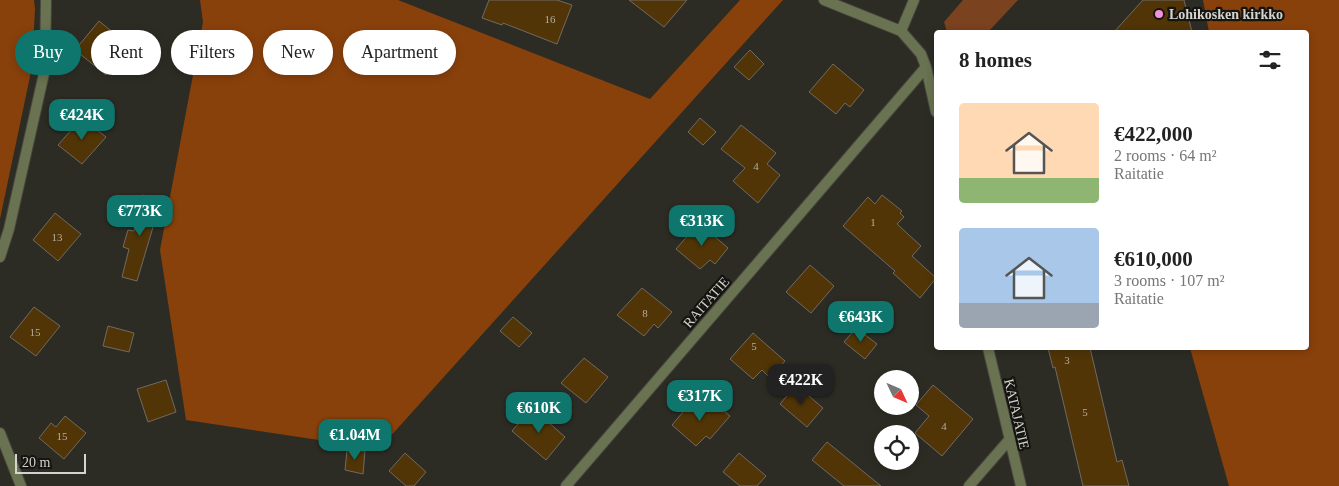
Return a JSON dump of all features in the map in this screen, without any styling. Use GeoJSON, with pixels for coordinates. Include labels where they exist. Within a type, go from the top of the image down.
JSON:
{"type":"FeatureCollection","features":[{"type":"Feature","properties":{"kind":"street"},"geometry":{"type":"LineString","coordinates":[[0,256],[9,229],[45,69],[46,0]]}},
{"type":"Feature","properties":{"kind":"street"},"geometry":{"type":"LineString","coordinates":[[824,0],[901,31],[921,54],[934,103]]}},
{"type":"Feature","properties":{"kind":"street"},"geometry":{"type":"LineString","coordinates":[[901,31],[914,0]]}},
{"type":"Feature","properties":{"kind":"street","name":"RAITATIE"},"geometry":{"type":"LineString","coordinates":[[566,486],[926,67]]}},
{"type":"Feature","properties":{"kind":"street","name":"KATAJATIE"},"geometry":{"type":"LineString","coordinates":[[988,350],[1020,486]]}},
{"type":"Feature","properties":{"kind":"street"},"geometry":{"type":"LineString","coordinates":[[0,433],[22,486]]}},
{"type":"Feature","properties":{"kind":"street"},"geometry":{"type":"LineString","coordinates":[[969,486],[1009,440]]}},
{"type":"Feature","properties":{"kind":"shaded area"},"geometry":{"type":"Polygon","coordinates":[[[0,0],[34,0],[34,30],[15,30],[15,75],[30,75],[0,219],[0,0]]]}},
{"type":"Feature","properties":{"kind":"shaded area"},"geometry":{"type":"Polygon","coordinates":[[[200,0],[398,0],[650,99],[740,0],[783,0],[379,449],[186,420],[160,250],[193,75],[253,75],[253,30],[201,30],[203,22],[200,0]]]}},
{"type":"Feature","properties":{"kind":"shaded area"},"geometry":{"type":"Polygon","coordinates":[[[963,0],[1018,0],[990,30],[946,30],[944,22],[963,0]]]}},
{"type":"Feature","properties":{"kind":"shaded area"},"geometry":{"type":"Polygon","coordinates":[[[1203,0],[1339,0],[1339,486],[1229,486],[1191,350],[1309,350],[1309,30],[1209,30],[1203,0]]]}},
{"type":"Feature","properties":{"kind":"building"},"geometry":{"type":"Polygon","coordinates":[[[489,0],[557,0],[572,5],[557,44],[503,23],[502,25],[482,18],[489,0]]]}},
{"type":"Feature","properties":{"kind":"building"},"geometry":{"type":"Polygon","coordinates":[[[629,0],[687,0],[664,27],[629,0]]]}},
{"type":"Feature","properties":{"kind":"building","name":"Lohikosken kirkko"},"geometry":{"type":"Polygon","coordinates":[[[1143,0],[1184,0],[1192,30],[1116,30],[1143,0]]]}},
{"type":"Feature","properties":{"kind":"building"},"geometry":{"type":"Polygon","coordinates":[[[99,21],[110,30],[92,30],[99,21]]]}},
{"type":"Feature","properties":{"kind":"building"},"geometry":{"type":"Polygon","coordinates":[[[91,31],[91,63],[81,55],[81,43],[91,31]]]}},
{"type":"Feature","properties":{"kind":"building"},"geometry":{"type":"Polygon","coordinates":[[[750,50],[764,64],[749,80],[734,67],[750,50]]]}},
{"type":"Feature","properties":{"kind":"building"},"geometry":{"type":"Polygon","coordinates":[[[833,64],[864,90],[850,107],[845,103],[836,114],[809,92],[833,64]]]}},
{"type":"Feature","properties":{"kind":"building"},"geometry":{"type":"Polygon","coordinates":[[[82,118],[106,137],[82,164],[58,145],[82,118]]]}},
{"type":"Feature","properties":{"kind":"building"},"geometry":{"type":"Polygon","coordinates":[[[700,118],[716,132],[703,145],[688,132],[700,118]]]}},
{"type":"Feature","properties":{"kind":"building"},"geometry":{"type":"Polygon","coordinates":[[[741,125],[776,153],[767,164],[780,175],[758,203],[733,181],[745,168],[721,149],[741,125]]]}},
{"type":"Feature","properties":{"kind":"building"},"geometry":{"type":"Polygon","coordinates":[[[143,195],[161,200],[137,281],[122,277],[129,249],[123,247],[128,230],[134,231],[143,195]]]}},
{"type":"Feature","properties":{"kind":"building"},"geometry":{"type":"Polygon","coordinates":[[[882,195],[902,211],[900,213],[904,217],[897,224],[921,246],[912,256],[934,276],[934,280],[920,298],[893,273],[895,271],[843,226],[868,197],[875,204],[882,195]]]}},
{"type":"Feature","properties":{"kind":"building"},"geometry":{"type":"Polygon","coordinates":[[[55,213],[81,234],[58,261],[33,240],[55,213]]]}},
{"type":"Feature","properties":{"kind":"building"},"geometry":{"type":"Polygon","coordinates":[[[699,223],[728,248],[715,264],[710,260],[700,269],[676,249],[699,223]]]}},
{"type":"Feature","properties":{"kind":"building"},"geometry":{"type":"Polygon","coordinates":[[[810,265],[834,286],[811,313],[786,292],[810,265]]]}},
{"type":"Feature","properties":{"kind":"building"},"geometry":{"type":"Polygon","coordinates":[[[642,288],[672,312],[658,328],[654,324],[644,336],[617,315],[642,288]]]}},
{"type":"Feature","properties":{"kind":"building"},"geometry":{"type":"Polygon","coordinates":[[[34,307],[60,326],[36,356],[10,337],[34,307]]]}},
{"type":"Feature","properties":{"kind":"building"},"geometry":{"type":"Polygon","coordinates":[[[513,317],[532,333],[519,347],[500,331],[513,317]]]}},
{"type":"Feature","properties":{"kind":"building"},"geometry":{"type":"Polygon","coordinates":[[[108,326],[134,333],[129,352],[103,346],[108,326]]]}},
{"type":"Feature","properties":{"kind":"building"},"geometry":{"type":"Polygon","coordinates":[[[856,328],[877,344],[865,359],[844,342],[856,328]]]}},
{"type":"Feature","properties":{"kind":"building"},"geometry":{"type":"Polygon","coordinates":[[[753,333],[785,361],[770,378],[762,370],[753,379],[730,359],[753,333]]]}},
{"type":"Feature","properties":{"kind":"building"},"geometry":{"type":"Polygon","coordinates":[[[1048,350],[1090,350],[1117,462],[1122,460],[1129,486],[1083,486],[1055,367],[1053,368],[1048,350]]]}},
{"type":"Feature","properties":{"kind":"building"},"geometry":{"type":"Polygon","coordinates":[[[584,358],[608,377],[586,403],[561,383],[584,358]]]}},
{"type":"Feature","properties":{"kind":"building"},"geometry":{"type":"Polygon","coordinates":[[[166,380],[176,412],[148,422],[137,389],[166,380]]]}},
{"type":"Feature","properties":{"kind":"building"},"geometry":{"type":"Polygon","coordinates":[[[796,385],[823,408],[807,427],[780,404],[796,385]]]}},
{"type":"Feature","properties":{"kind":"building"},"geometry":{"type":"Polygon","coordinates":[[[933,385],[973,419],[942,456],[919,436],[919,428],[929,416],[919,408],[919,401],[933,385]]]}},
{"type":"Feature","properties":{"kind":"building"},"geometry":{"type":"Polygon","coordinates":[[[694,399],[707,410],[714,402],[730,416],[710,439],[706,436],[696,446],[672,425],[694,399]]]}},
{"type":"Feature","properties":{"kind":"building"},"geometry":{"type":"Polygon","coordinates":[[[532,408],[565,437],[546,460],[512,431],[532,408]]]}},
{"type":"Feature","properties":{"kind":"building"},"geometry":{"type":"Polygon","coordinates":[[[65,416],[86,433],[64,459],[39,438],[51,423],[56,427],[65,416]]]}},
{"type":"Feature","properties":{"kind":"building"},"geometry":{"type":"Polygon","coordinates":[[[827,442],[881,486],[844,486],[812,460],[827,442]]]}},
{"type":"Feature","properties":{"kind":"building"},"geometry":{"type":"Polygon","coordinates":[[[347,450],[365,451],[363,474],[345,470],[347,450]]]}},
{"type":"Feature","properties":{"kind":"building"},"geometry":{"type":"Polygon","coordinates":[[[405,453],[426,472],[414,486],[406,486],[389,471],[405,453]]]}},
{"type":"Feature","properties":{"kind":"building"},"geometry":{"type":"Polygon","coordinates":[[[739,453],[766,476],[757,486],[740,486],[723,472],[739,453]]]}},
{"type":"Feature","properties":{"kind":"place","name":"Lohikosken kirkko"},"geometry":{"type":"Point","coordinates":[1159,14]}}]}
